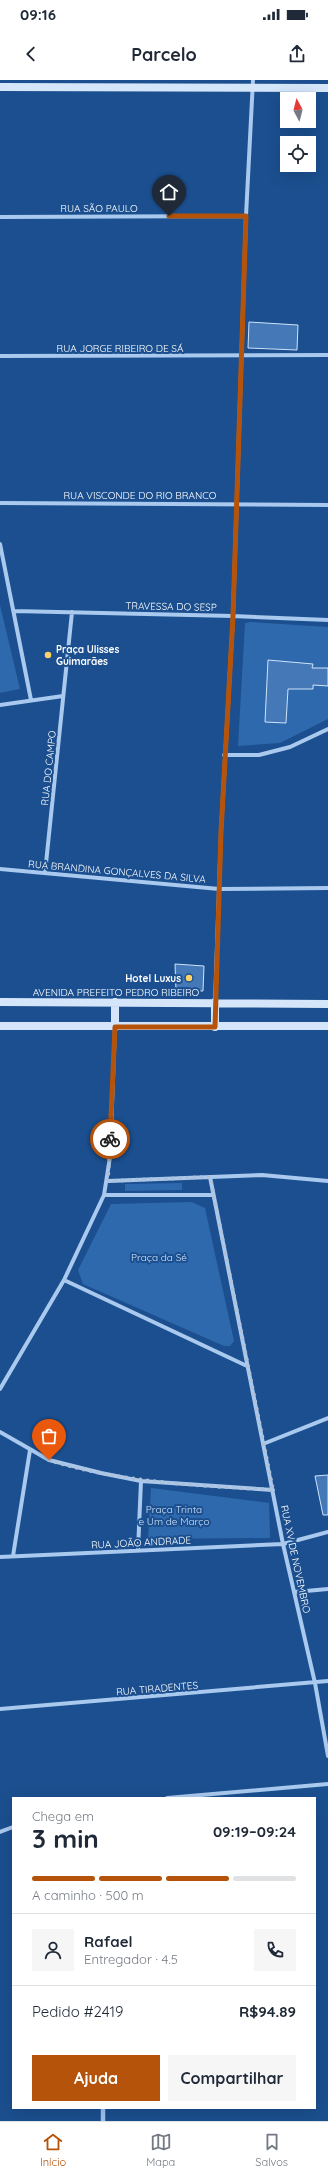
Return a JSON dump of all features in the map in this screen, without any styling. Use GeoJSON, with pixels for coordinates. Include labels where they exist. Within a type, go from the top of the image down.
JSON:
{"type":"FeatureCollection","features":[{"type":"Feature","properties":{"kind":"main road"},"geometry":{"type":"LineString","coordinates":[[0,87],[253,84],[328,88]]}},
{"type":"Feature","properties":{"kind":"main road","name":"AVENIDA PREFEITO PEDRO RIBEIRO"},"geometry":{"type":"LineString","coordinates":[[0,1002],[215,1002],[328,1004]]}},
{"type":"Feature","properties":{"kind":"main road"},"geometry":{"type":"LineString","coordinates":[[115,1002],[115,1027]]}},
{"type":"Feature","properties":{"kind":"main road"},"geometry":{"type":"LineString","coordinates":[[215,1002],[215,1027]]}},
{"type":"Feature","properties":{"kind":"main road"},"geometry":{"type":"LineString","coordinates":[[0,1026],[328,1026]]}},
{"type":"Feature","properties":{"kind":"street"},"geometry":{"type":"LineString","coordinates":[[215,1002],[224,755],[233,616],[246,216],[253,84]]}},
{"type":"Feature","properties":{"kind":"street","name":"RUA SÃO PAULO"},"geometry":{"type":"LineString","coordinates":[[0,217],[246,216]]}},
{"type":"Feature","properties":{"kind":"street","name":"RUA JORGE RIBEIRO DE SÁ"},"geometry":{"type":"LineString","coordinates":[[0,356],[328,355]]}},
{"type":"Feature","properties":{"kind":"street","name":"RUA VISCONDE DO RIO BRANCO"},"geometry":{"type":"LineString","coordinates":[[0,503],[237,503],[328,505]]}},
{"type":"Feature","properties":{"kind":"street"},"geometry":{"type":"LineString","coordinates":[[0,544],[31,700]]}},
{"type":"Feature","properties":{"kind":"street","name":"TRAVESSA DO SESP"},"geometry":{"type":"LineString","coordinates":[[14,611],[233,616],[328,620]]}},
{"type":"Feature","properties":{"kind":"street","name":"RUA DO CAMPO"},"geometry":{"type":"LineString","coordinates":[[45,873],[72,612]]}},
{"type":"Feature","properties":{"kind":"street"},"geometry":{"type":"LineString","coordinates":[[0,705],[63,696]]}},
{"type":"Feature","properties":{"kind":"street"},"geometry":{"type":"LineString","coordinates":[[224,755],[259,754],[290,747],[328,729]]}},
{"type":"Feature","properties":{"kind":"street","name":"RUA BRANDINA GONÇALVES DA SILVA"},"geometry":{"type":"LineString","coordinates":[[0,869],[219,889],[328,888]]}},
{"type":"Feature","properties":{"kind":"street"},"geometry":{"type":"LineString","coordinates":[[0,1389],[64,1280],[104,1196],[108,1181],[115,1027]]}},
{"type":"Feature","properties":{"kind":"street"},"geometry":{"type":"LineString","coordinates":[[108,1181],[262,1175],[328,1180]]}},
{"type":"Feature","properties":{"kind":"street","name":"RUA XV DE NOVEMBRO"},"geometry":{"type":"LineString","coordinates":[[210,1177],[283,1544],[315,1683],[328,1756]]}},
{"type":"Feature","properties":{"kind":"street"},"geometry":{"type":"LineString","coordinates":[[104,1196],[213,1195]]}},
{"type":"Feature","properties":{"kind":"street"},"geometry":{"type":"LineString","coordinates":[[64,1280],[247,1366]]}},
{"type":"Feature","properties":{"kind":"street"},"geometry":{"type":"LineString","coordinates":[[263,1444],[328,1418]]}},
{"type":"Feature","properties":{"kind":"street"},"geometry":{"type":"LineString","coordinates":[[0,1432],[49,1460],[73,1467],[141,1481],[273,1490]]}},
{"type":"Feature","properties":{"kind":"street"},"geometry":{"type":"LineString","coordinates":[[13,1556],[30,1450]]}},
{"type":"Feature","properties":{"kind":"street"},"geometry":{"type":"LineString","coordinates":[[138,1550],[141,1481]]}},
{"type":"Feature","properties":{"kind":"street","name":"RUA JOÃO ANDRADE"},"geometry":{"type":"LineString","coordinates":[[0,1557],[283,1544],[328,1532]]}},
{"type":"Feature","properties":{"kind":"street"},"geometry":{"type":"LineString","coordinates":[[294,1592],[328,1589]]}},
{"type":"Feature","properties":{"kind":"street","name":"RUA TIRADENTES"},"geometry":{"type":"LineString","coordinates":[[0,1708],[328,1681]]}},
{"type":"Feature","properties":{"kind":"street"},"geometry":{"type":"LineString","coordinates":[[178,1797],[328,1784]]}},
{"type":"Feature","properties":{"kind":"street"},"geometry":{"type":"LineString","coordinates":[[0,1832],[12,1827]]}},
{"type":"Feature","properties":{"kind":"green space"},"geometry":{"type":"Polygon","coordinates":[[[0,605],[20,689],[0,693],[0,605]]]}},
{"type":"Feature","properties":{"kind":"green space"},"geometry":{"type":"Polygon","coordinates":[[[251,622],[328,627],[328,719],[280,743],[238,746],[245,623],[251,622]]]}},
{"type":"Feature","properties":{"kind":"green space"},"geometry":{"type":"Polygon","coordinates":[[[182,1183],[182,1190],[125,1191],[125,1184],[182,1183]]]}},
{"type":"Feature","properties":{"kind":"green space","name":"Praça da Sé"},"geometry":{"type":"Polygon","coordinates":[[[192,1202],[205,1208],[234,1341],[230,1346],[224,1346],[83,1284],[78,1270],[111,1204],[192,1202]]]}},
{"type":"Feature","properties":{"kind":"green space","name":"Praça Trinta e Um de Março"},"geometry":{"type":"Polygon","coordinates":[[[151,1488],[269,1503],[270,1538],[148,1539],[151,1488]]]}},
{"type":"Feature","properties":{"kind":"building"},"geometry":{"type":"Polygon","coordinates":[[[249,322],[298,325],[297,350],[248,348],[249,322]]]}},
{"type":"Feature","properties":{"kind":"building"},"geometry":{"type":"Polygon","coordinates":[[[268,660],[313,664],[312,668],[328,668],[328,686],[313,685],[313,689],[288,689],[286,723],[265,722],[268,660]]]}},
{"type":"Feature","properties":{"kind":"building","name":"Hotel Luxus"},"geometry":{"type":"Polygon","coordinates":[[[175,964],[204,966],[203,991],[176,991],[175,964]]]}},
{"type":"Feature","properties":{"kind":"building"},"geometry":{"type":"Polygon","coordinates":[[[328,1475],[328,1515],[323,1515],[315,1476],[328,1475]]]}},
{"type":"Feature","properties":{"kind":"waterway"},"geometry":{"type":"LineString","coordinates":[[103,2109],[103,2121]]}},
{"type":"Feature","properties":{"kind":"way so far"},"geometry":{"type":"LineString","coordinates":[[49,1460],[73,1467],[141,1481],[273,1490],[210,1177],[108,1181],[110,1139]]}},
{"type":"Feature","properties":{"kind":"place","name":"Praça Ulisses Guimarães"},"geometry":{"type":"Point","coordinates":[48,655]}},
{"type":"Feature","properties":{"kind":"place","name":"Hotel Luxus"},"geometry":{"type":"Point","coordinates":[189,978]}},
{"type":"Feature","properties":{"kind":"route"},"geometry":{"type":"LineString","coordinates":[[110,1139],[115,1027],[215,1027],[224,755],[233,616],[246,216],[169,216]]}}]}
